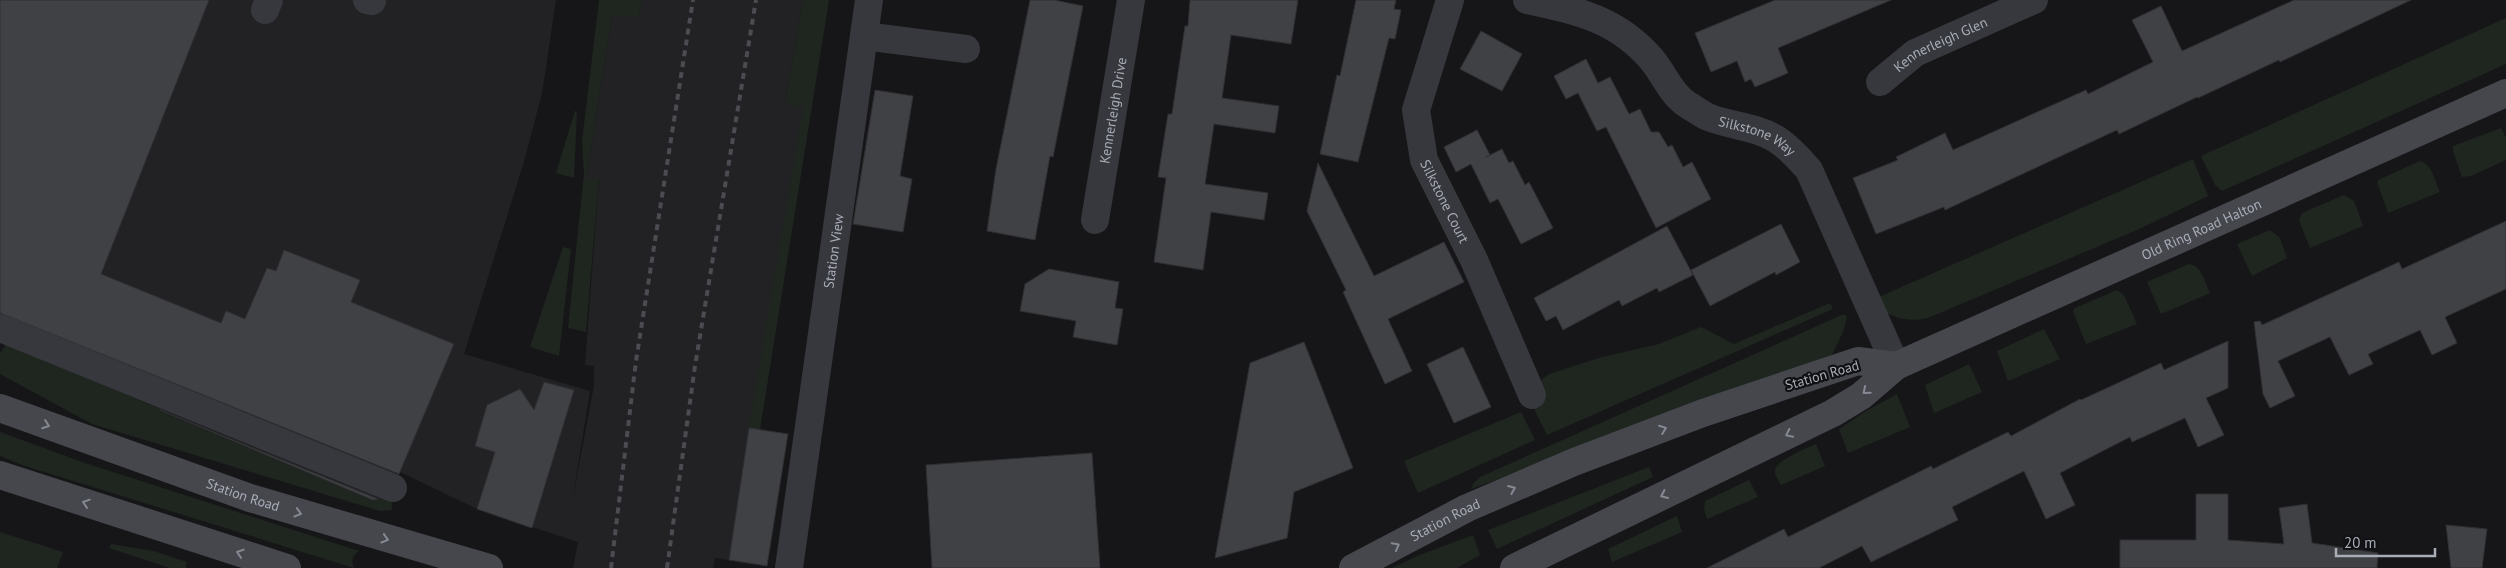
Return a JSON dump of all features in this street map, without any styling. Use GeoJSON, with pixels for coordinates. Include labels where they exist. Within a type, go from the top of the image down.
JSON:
{"type":"FeatureCollection","features":[{"type":"Feature","properties":{"kind":"main road","name":"Old Ring Road Halton"},"geometry":{"type":"LineString","coordinates":[[1896,366],[2506,93]]}},
{"type":"Feature","properties":{"kind":"main road","name":"Station Road"},"geometry":{"type":"LineString","coordinates":[[1358,567],[1468,508],[1574,462],[1703,413],[1858,362],[1896,366]]}},
{"type":"Feature","properties":{"kind":"main road","name":"Station Road"},"geometry":{"type":"LineString","coordinates":[[1514,568],[1833,413],[1861,396],[1896,366]]}},
{"type":"Feature","properties":{"kind":"main road","name":"Station Road"},"geometry":{"type":"LineString","coordinates":[[0,408],[416,559],[489,568]]}},
{"type":"Feature","properties":{"kind":"main road"},"geometry":{"type":"LineString","coordinates":[[0,475],[287,568]]}},
{"type":"Feature","properties":{"kind":"street","name":"Station View"},"geometry":{"type":"LineString","coordinates":[[789,568],[869,0]]}},
{"type":"Feature","properties":{"kind":"street","name":"Kennerleigh Drive"},"geometry":{"type":"LineString","coordinates":[[1095,220],[1131,0]]}},
{"type":"Feature","properties":{"kind":"street","name":"Silkstone Court"},"geometry":{"type":"LineString","coordinates":[[1450,0],[1416,110],[1424,160],[1474,260],[1532,395]]}},
{"type":"Feature","properties":{"kind":"street","name":"Silkstone Way"},"geometry":{"type":"LineString","coordinates":[[1526,0],[1572,9],[1596,17],[1618,29],[1638,44],[1654,63],[1667,85],[1686,103],[1707,116],[1754,129],[1776,139],[1794,153],[1809,170],[1896,366]]}},
{"type":"Feature","properties":{"kind":"street","name":"Kennerleigh Glen"},"geometry":{"type":"LineString","coordinates":[[1880,82],[1915,53],[2034,0]]}},
{"type":"Feature","properties":{"kind":"street"},"geometry":{"type":"LineString","coordinates":[[864,36],[966,49]]}},
{"type":"Feature","properties":{"kind":"street"},"geometry":{"type":"LineString","coordinates":[[0,328],[393,488]]}},
{"type":"Feature","properties":{"kind":"shaded area"},"geometry":{"type":"Polygon","coordinates":[[[0,0],[556,0],[542,94],[523,165],[464,354],[590,391],[572,502],[594,385],[594,366],[585,365],[599,179],[586,178],[612,16],[639,16],[642,0],[803,0],[785,103],[804,106],[729,560],[715,558],[713,568],[573,568],[578,542],[477,509],[400,472],[391,494],[373,500],[159,411],[160,409],[0,338],[0,0]]]}},
{"type":"Feature","properties":{"kind":"shaded area"},"geometry":{"type":"Polygon","coordinates":[[[599,0],[642,0],[639,16],[612,16],[586,178],[599,178],[586,332],[568,328],[584,173],[582,141],[599,0]]]}},
{"type":"Feature","properties":{"kind":"shaded area"},"geometry":{"type":"Polygon","coordinates":[[[803,0],[829,0],[760,430],[749,428],[803,107],[785,103],[803,0]]]}},
{"type":"Feature","properties":{"kind":"shaded area"},"geometry":{"type":"Polygon","coordinates":[[[2506,18],[2506,64],[2222,191],[2215,185],[2201,156],[2506,18]]]}},
{"type":"Feature","properties":{"kind":"shaded area"},"geometry":{"type":"Polygon","coordinates":[[[575,111],[577,111],[574,178],[556,173],[575,111]]]}},
{"type":"Feature","properties":{"kind":"shaded area"},"geometry":{"type":"Polygon","coordinates":[[[2501,128],[2506,138],[2506,160],[2471,176],[2462,177],[2453,146],[2501,128]]]}},
{"type":"Feature","properties":{"kind":"shaded area"},"geometry":{"type":"Polygon","coordinates":[[[2193,159],[2208,196],[2137,230],[1928,318],[1913,320],[1897,317],[1883,311],[1872,300],[2193,159]]]}},
{"type":"Feature","properties":{"kind":"shaded area"},"geometry":{"type":"Polygon","coordinates":[[[2420,161],[2430,169],[2440,192],[2388,213],[2377,182],[2420,161]]]}},
{"type":"Feature","properties":{"kind":"shaded area"},"geometry":{"type":"Polygon","coordinates":[[[2344,195],[2354,201],[2363,226],[2310,248],[2299,220],[2302,213],[2344,195]]]}},
{"type":"Feature","properties":{"kind":"shaded area"},"geometry":{"type":"Polygon","coordinates":[[[2270,230],[2280,238],[2287,258],[2252,276],[2237,244],[2270,230]]]}},
{"type":"Feature","properties":{"kind":"shaded area"},"geometry":{"type":"Polygon","coordinates":[[[563,247],[571,249],[559,356],[530,347],[563,247]]]}},
{"type":"Feature","properties":{"kind":"shaded area"},"geometry":{"type":"Polygon","coordinates":[[[2189,264],[2200,271],[2210,293],[2161,314],[2147,282],[2189,264]]]}},
{"type":"Feature","properties":{"kind":"shaded area"},"geometry":{"type":"Polygon","coordinates":[[[2117,290],[2124,295],[2137,324],[2086,344],[2073,311],[2075,308],[2117,290]]]}},
{"type":"Feature","properties":{"kind":"shaded area"},"geometry":{"type":"Polygon","coordinates":[[[1830,303],[1833,309],[1547,435],[1531,403],[1538,382],[1549,374],[1602,357],[1659,344],[1701,327],[1734,344],[1830,303]]]}},
{"type":"Feature","properties":{"kind":"shaded area"},"geometry":{"type":"Polygon","coordinates":[[[1844,314],[1847,317],[1843,332],[1832,355],[1629,433],[1471,489],[1480,477],[1844,314]]]}},
{"type":"Feature","properties":{"kind":"shaded area"},"geometry":{"type":"Polygon","coordinates":[[[2044,329],[2060,359],[2008,381],[1997,351],[2044,329]]]}},
{"type":"Feature","properties":{"kind":"shaded area"},"geometry":{"type":"Polygon","coordinates":[[[7,343],[160,409],[160,411],[373,500],[391,494],[392,510],[380,511],[92,424],[0,374],[0,353],[7,343]]]}},
{"type":"Feature","properties":{"kind":"shaded area"},"geometry":{"type":"Polygon","coordinates":[[[1969,364],[1982,392],[1934,413],[1925,385],[1969,364]]]}},
{"type":"Feature","properties":{"kind":"shaded area"},"geometry":{"type":"Polygon","coordinates":[[[1897,394],[1910,427],[1848,453],[1839,429],[1897,394]]]}},
{"type":"Feature","properties":{"kind":"shaded area"},"geometry":{"type":"Polygon","coordinates":[[[1521,412],[1535,440],[1418,493],[1404,461],[1521,412]]]}},
{"type":"Feature","properties":{"kind":"shaded area"},"geometry":{"type":"Polygon","coordinates":[[[0,432],[85,463],[359,551],[353,558],[354,568],[25,466],[0,456],[0,432]]]}},
{"type":"Feature","properties":{"kind":"shaded area"},"geometry":{"type":"Polygon","coordinates":[[[1816,444],[1825,466],[1781,485],[1775,474],[1777,466],[1793,455],[1816,444]]]}},
{"type":"Feature","properties":{"kind":"shaded area"},"geometry":{"type":"Polygon","coordinates":[[[1649,467],[1653,477],[1497,549],[1488,530],[1649,467]]]}},
{"type":"Feature","properties":{"kind":"shaded area"},"geometry":{"type":"Polygon","coordinates":[[[1749,480],[1758,497],[1707,519],[1704,509],[1705,501],[1749,480]]]}},
{"type":"Feature","properties":{"kind":"shaded area"},"geometry":{"type":"Polygon","coordinates":[[[1677,516],[1682,532],[1612,562],[1608,549],[1677,516]]]}},
{"type":"Feature","properties":{"kind":"shaded area"},"geometry":{"type":"Polygon","coordinates":[[[0,532],[63,552],[57,568],[0,568],[0,532]]]}},
{"type":"Feature","properties":{"kind":"shaded area"},"geometry":{"type":"Polygon","coordinates":[[[1473,535],[1480,555],[1457,568],[1392,568],[1417,556],[1473,535]]]}},
{"type":"Feature","properties":{"kind":"shaded area"},"geometry":{"type":"Polygon","coordinates":[[[111,544],[154,551],[187,562],[186,568],[170,568],[109,548],[111,544]]]}},
{"type":"Feature","properties":{"kind":"building"},"geometry":{"type":"Polygon","coordinates":[[[0,0],[209,0],[101,274],[221,323],[226,311],[245,319],[267,268],[276,271],[284,250],[360,280],[351,302],[454,344],[399,474],[0,313],[0,0]]]}},
{"type":"Feature","properties":{"kind":"building"},"geometry":{"type":"Polygon","coordinates":[[[1030,0],[1054,0],[1083,6],[1053,157],[1050,156],[1035,240],[987,231],[996,169],[1030,0]]]}},
{"type":"Feature","properties":{"kind":"building"},"geometry":{"type":"Polygon","coordinates":[[[1190,0],[1298,0],[1291,44],[1231,35],[1222,98],[1279,106],[1275,133],[1214,124],[1205,184],[1268,193],[1264,220],[1211,212],[1203,270],[1154,262],[1166,178],[1158,177],[1168,114],[1172,114],[1185,26],[1188,26],[1190,0]]]}},
{"type":"Feature","properties":{"kind":"building"},"geometry":{"type":"Polygon","coordinates":[[[1356,0],[1396,0],[1394,9],[1401,10],[1395,39],[1389,38],[1358,162],[1320,154],[1337,75],[1340,76],[1356,0]]]}},
{"type":"Feature","properties":{"kind":"building"},"geometry":{"type":"Polygon","coordinates":[[[1775,0],[1891,0],[1778,48],[1788,73],[1755,87],[1751,79],[1745,82],[1737,61],[1711,72],[1695,33],[1775,0]]]}},
{"type":"Feature","properties":{"kind":"building"},"geometry":{"type":"Polygon","coordinates":[[[2294,0],[2411,0],[2280,62],[2279,60],[2119,134],[2117,130],[1945,210],[1944,207],[1876,234],[1853,178],[1898,160],[1896,157],[1945,133],[1953,150],[2086,90],[2088,94],[2153,62],[2132,20],[2161,6],[2182,51],[2294,0]]]}},
{"type":"Feature","properties":{"kind":"building"},"geometry":{"type":"Polygon","coordinates":[[[1481,31],[1522,54],[1502,91],[1460,69],[1481,31]]]}},
{"type":"Feature","properties":{"kind":"building"},"geometry":{"type":"Polygon","coordinates":[[[1586,59],[1598,83],[1610,77],[1629,114],[1640,109],[1651,132],[1659,132],[1668,147],[1672,145],[1683,167],[1692,162],[1711,199],[1656,228],[1606,127],[1597,131],[1578,93],[1566,99],[1554,76],[1586,59]]]}},
{"type":"Feature","properties":{"kind":"building"},"geometry":{"type":"Polygon","coordinates":[[[875,90],[913,96],[900,176],[912,179],[903,232],[853,224],[875,90]]]}},
{"type":"Feature","properties":{"kind":"building"},"geometry":{"type":"Polygon","coordinates":[[[1477,130],[1490,155],[1502,149],[1509,163],[1513,161],[1525,185],[1529,182],[1553,228],[1521,244],[1498,199],[1490,203],[1471,164],[1456,172],[1444,147],[1477,130]]]}},
{"type":"Feature","properties":{"kind":"building"},"geometry":{"type":"Polygon","coordinates":[[[1318,163],[1374,276],[1444,242],[1464,282],[1388,319],[1412,371],[1385,384],[1343,292],[1346,290],[1307,211],[1318,163]]]}},
{"type":"Feature","properties":{"kind":"building"},"geometry":{"type":"Polygon","coordinates":[[[2506,221],[2506,289],[2445,317],[2457,343],[2432,355],[2420,330],[2368,354],[2373,364],[2349,375],[2330,337],[2278,361],[2295,396],[2270,408],[2263,394],[2254,322],[2260,321],[2262,325],[2399,262],[2402,269],[2506,221]]]}},
{"type":"Feature","properties":{"kind":"building"},"geometry":{"type":"Polygon","coordinates":[[[1781,224],[1800,262],[1776,275],[1775,272],[1710,306],[1691,270],[1781,224]]]}},
{"type":"Feature","properties":{"kind":"building"},"geometry":{"type":"Polygon","coordinates":[[[1667,226],[1693,275],[1659,292],[1657,288],[1622,306],[1619,300],[1563,330],[1556,316],[1546,321],[1534,298],[1667,226]]]}},
{"type":"Feature","properties":{"kind":"building"},"geometry":{"type":"Polygon","coordinates":[[[1049,269],[1119,282],[1115,308],[1123,309],[1117,345],[1073,337],[1076,321],[1020,311],[1025,284],[1049,269]]]}},
{"type":"Feature","properties":{"kind":"building"},"geometry":{"type":"Polygon","coordinates":[[[2228,341],[2228,388],[2206,398],[2224,435],[2198,447],[2185,418],[2132,442],[2130,437],[2060,473],[2075,505],[2046,519],[2024,471],[1952,507],[1958,520],[1871,562],[1862,546],[1819,568],[1707,568],[1784,529],[1788,537],[1931,466],[1933,469],[2008,432],[2011,436],[2080,399],[2161,363],[2164,370],[2228,341]]]}},
{"type":"Feature","properties":{"kind":"building"},"geometry":{"type":"Polygon","coordinates":[[[1304,342],[1353,468],[1294,492],[1287,538],[1215,558],[1250,363],[1304,342]]]}},
{"type":"Feature","properties":{"kind":"building"},"geometry":{"type":"Polygon","coordinates":[[[1463,347],[1491,407],[1454,423],[1427,364],[1463,347]]]}},
{"type":"Feature","properties":{"kind":"building"},"geometry":{"type":"Polygon","coordinates":[[[544,382],[574,390],[532,528],[477,509],[495,452],[475,446],[487,405],[520,389],[534,410],[544,382]]]}},
{"type":"Feature","properties":{"kind":"building"},"geometry":{"type":"Polygon","coordinates":[[[160,410],[378,499],[373,500],[160,410]]]}},
{"type":"Feature","properties":{"kind":"building"},"geometry":{"type":"Polygon","coordinates":[[[749,428],[788,434],[767,566],[729,560],[749,428]]]}},
{"type":"Feature","properties":{"kind":"building"},"geometry":{"type":"Polygon","coordinates":[[[1092,453],[1100,568],[932,568],[926,465],[1092,453]]]}},
{"type":"Feature","properties":{"kind":"building"},"geometry":{"type":"Polygon","coordinates":[[[2196,494],[2228,494],[2228,540],[2284,544],[2279,508],[2307,504],[2312,543],[2378,553],[2377,568],[2120,568],[2120,540],[2196,540],[2196,494]]]}},
{"type":"Feature","properties":{"kind":"building"},"geometry":{"type":"Polygon","coordinates":[[[2446,525],[2487,529],[2482,568],[2451,568],[2446,525]]]}},
{"type":"Feature","properties":{"kind":"railway"},"geometry":{"type":"LineString","coordinates":[[611,568],[636,361],[693,0]]}},
{"type":"Feature","properties":{"kind":"railway"},"geometry":{"type":"LineString","coordinates":[[667,568],[695,366],[756,0]]}}]}
